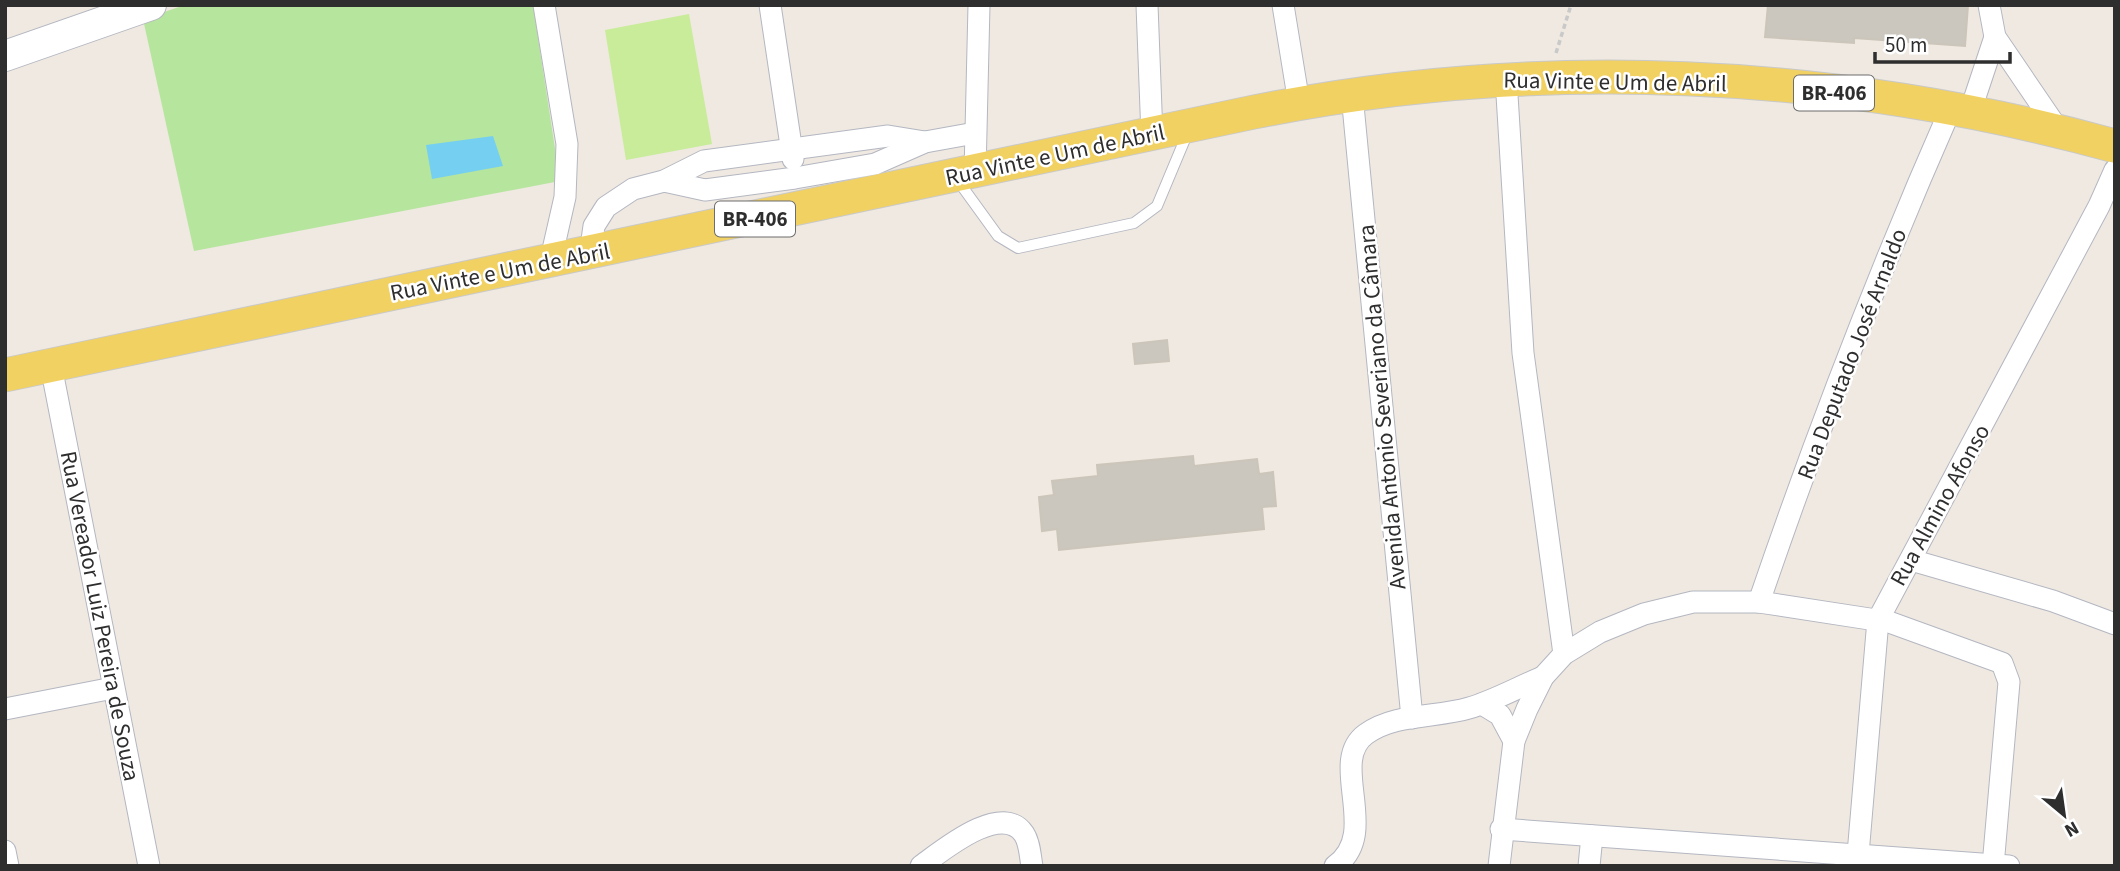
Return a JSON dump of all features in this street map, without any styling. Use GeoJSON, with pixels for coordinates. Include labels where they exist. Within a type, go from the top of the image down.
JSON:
{"type":"FeatureCollection","features":[{"type":"Feature","properties":{"kind":"main road","name":"Rua Vinte e Um de Abril"},"geometry":{"type":"LineString","coordinates":[[5,375],[590,254],[797,194],[965,175],[1299,103],[1352,95],[1548,76],[1675,79],[1783,86],[1961,110],[2115,146]]}},
{"type":"Feature","properties":{"kind":"street"},"geometry":{"type":"LineString","coordinates":[[5,56],[151,5]]}},
{"type":"Feature","properties":{"kind":"street"},"geometry":{"type":"LineString","coordinates":[[544,5],[567,144],[565,197],[550,263]]}},
{"type":"Feature","properties":{"kind":"street"},"geometry":{"type":"LineString","coordinates":[[770,5],[797,194]]}},
{"type":"Feature","properties":{"kind":"street"},"geometry":{"type":"LineString","coordinates":[[965,175],[975,133],[979,5]]}},
{"type":"Feature","properties":{"kind":"street"},"geometry":{"type":"LineString","coordinates":[[1147,5],[1152,136]]}},
{"type":"Feature","properties":{"kind":"street"},"geometry":{"type":"LineString","coordinates":[[1283,5],[1299,103]]}},
{"type":"Feature","properties":{"kind":"street"},"geometry":{"type":"LineString","coordinates":[[1989,5],[1995,37],[2060,131]]}},
{"type":"Feature","properties":{"kind":"street","name":"Rua Deputado José Arnaldo"},"geometry":{"type":"LineString","coordinates":[[1759,602],[1787,520],[1875,292],[1995,37]]}},
{"type":"Feature","properties":{"kind":"street"},"geometry":{"type":"LineString","coordinates":[[1506,79],[1523,352],[1564,654]]}},
{"type":"Feature","properties":{"kind":"street","name":"Avenida Antonio Severiano da Câmara"},"geometry":{"type":"LineString","coordinates":[[1352,95],[1412,718]]}},
{"type":"Feature","properties":{"kind":"street"},"geometry":{"type":"LineString","coordinates":[[664,181],[705,190],[797,194],[925,142],[975,133]]}},
{"type":"Feature","properties":{"kind":"street"},"geometry":{"type":"LineString","coordinates":[[590,254],[594,226],[606,207],[633,189],[664,181],[704,161],[791,147],[888,136],[925,142]]}},
{"type":"Feature","properties":{"kind":"street","name":"Rua Almino Afonso"},"geometry":{"type":"LineString","coordinates":[[1857,860],[1878,620],[2099,206],[2115,170]]}},
{"type":"Feature","properties":{"kind":"street","name":"Rua Vereador Luiz Pereira de Souza"},"geometry":{"type":"LineString","coordinates":[[51,366],[149,866]]}},
{"type":"Feature","properties":{"kind":"street"},"geometry":{"type":"LineString","coordinates":[[1911,560],[2053,601],[2115,624]]}},
{"type":"Feature","properties":{"kind":"street"},"geometry":{"type":"LineString","coordinates":[[1499,866],[1502,829],[1514,741],[1542,677],[1564,654],[1600,632],[1656,611],[1693,601],[1759,602],[1878,620],[1992,658],[2007,669],[2009,681],[1998,865],[1726,856],[1592,836],[1502,829]]}},
{"type":"Feature","properties":{"kind":"street"},"geometry":{"type":"LineString","coordinates":[[1335,866],[1349,854],[1354,841],[1352,768],[1357,743],[1366,734],[1386,724],[1442,715],[1482,704],[1542,677]]}},
{"type":"Feature","properties":{"kind":"street"},"geometry":{"type":"LineString","coordinates":[[5,709],[113,688]]}},
{"type":"Feature","properties":{"kind":"street"},"geometry":{"type":"LineString","coordinates":[[1482,704],[1500,715],[1514,741]]}},
{"type":"Feature","properties":{"kind":"street"},"geometry":{"type":"LineString","coordinates":[[921,866],[954,842],[986,826],[1004,821],[1013,823],[1028,841],[1032,866]]}},
{"type":"Feature","properties":{"kind":"street"},"geometry":{"type":"LineString","coordinates":[[1589,866],[1592,836]]}},
{"type":"Feature","properties":{"kind":"street"},"geometry":{"type":"LineString","coordinates":[[5,851],[8,866]]}},
{"type":"Feature","properties":{"kind":"lane"},"geometry":{"type":"LineString","coordinates":[[965,175],[998,236],[1006,244],[1018,248],[1134,223],[1148,215],[1162,196],[1190,127]]}},
{"type":"Feature","properties":{"kind":"path"},"geometry":{"type":"LineString","coordinates":[[1548,76],[1571,5]]}},
{"type":"Feature","properties":{"kind":"green space"},"geometry":{"type":"Polygon","coordinates":[[[185,5],[533,5],[560,181],[194,251],[143,19],[185,5]]]}},
{"type":"Feature","properties":{"kind":"green space"},"geometry":{"type":"Polygon","coordinates":[[[689,14],[712,144],[626,160],[605,30],[689,14]]]}},
{"type":"Feature","properties":{"kind":"water"},"geometry":{"type":"Polygon","coordinates":[[[493,136],[503,166],[432,179],[426,145],[493,136]]]}},
{"type":"Feature","properties":{"kind":"building"},"geometry":{"type":"Polygon","coordinates":[[[1768,5],[1968,5],[1965,46],[1854,38],[1854,43],[1765,37],[1768,5]]]}},
{"type":"Feature","properties":{"kind":"building"},"geometry":{"type":"Polygon","coordinates":[[[1167,340],[1169,361],[1135,364],[1133,344],[1167,340]]]}},
{"type":"Feature","properties":{"kind":"building"},"geometry":{"type":"Polygon","coordinates":[[[1193,456],[1194,466],[1257,459],[1259,474],[1273,472],[1276,506],[1262,507],[1264,529],[1059,550],[1057,529],[1042,531],[1039,497],[1054,495],[1052,481],[1098,476],[1097,465],[1193,456]]]}}]}
